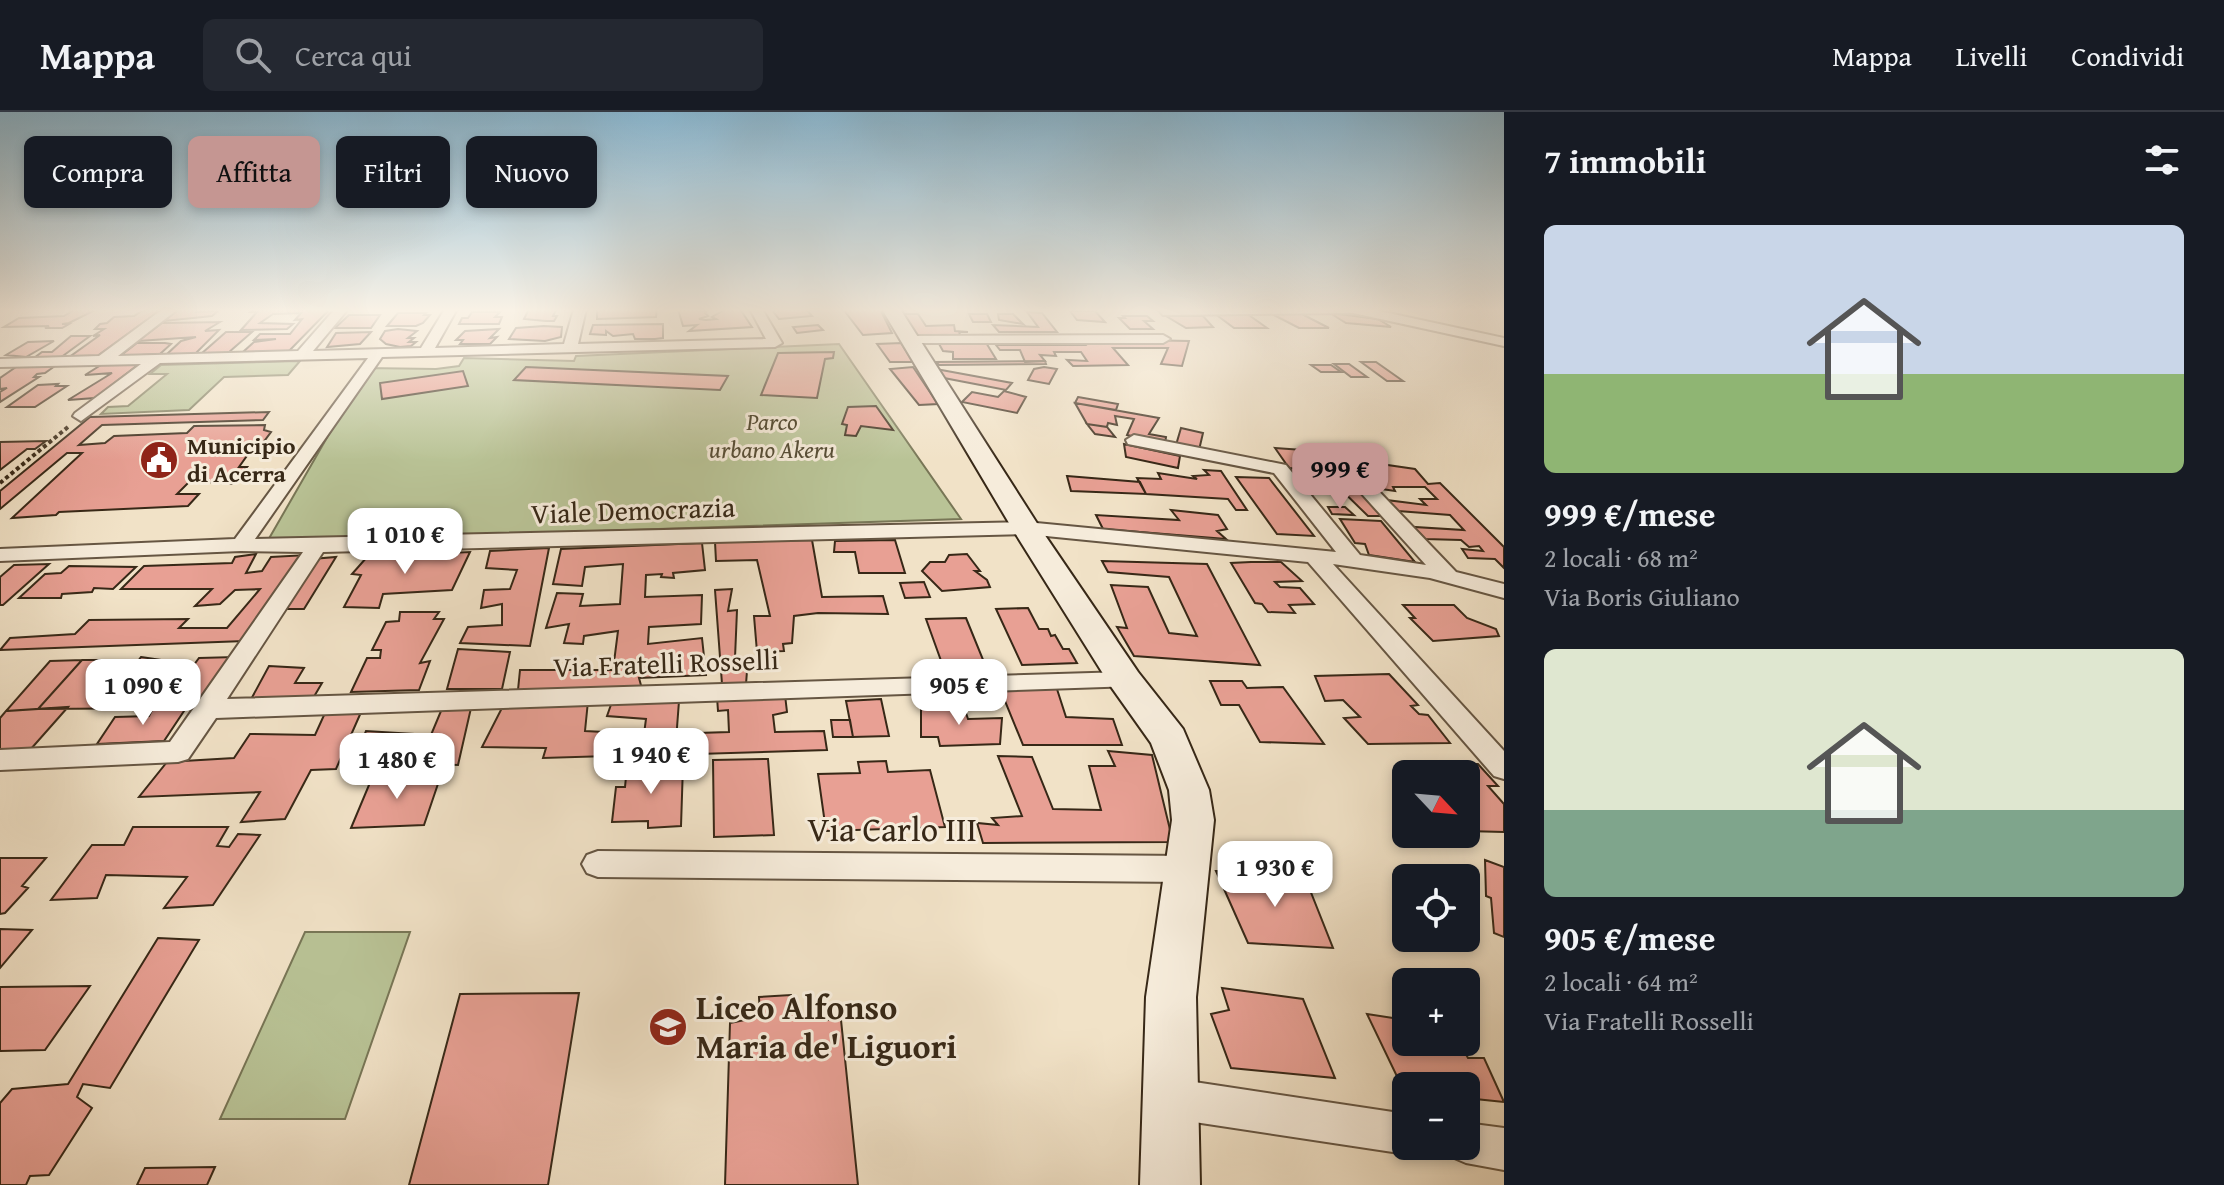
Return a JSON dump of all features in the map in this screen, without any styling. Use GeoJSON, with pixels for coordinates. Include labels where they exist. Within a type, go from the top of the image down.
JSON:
{"type":"FeatureCollection","features":[{"type":"Feature","properties":{"kind":"street"},"geometry":{"type":"LineString","coordinates":[[0,363],[152,359]]}},
{"type":"Feature","properties":{"kind":"street"},"geometry":{"type":"LineString","coordinates":[[81,416],[156,359]]}},
{"type":"Feature","properties":{"kind":"street"},"geometry":{"type":"LineString","coordinates":[[241,545],[374,359]]}},
{"type":"Feature","properties":{"kind":"street"},"geometry":{"type":"LineString","coordinates":[[922,359],[1026,528],[1125,680],[1169,739],[1189,790],[1193,820],[1171,997],[1168,1098],[1170,1185]]}},
{"type":"Feature","properties":{"kind":"street"},"geometry":{"type":"LineString","coordinates":[[1134,440],[1280,469],[1353,560]]}},
{"type":"Feature","properties":{"kind":"street"},"geometry":{"type":"LineString","coordinates":[[1362,484],[1449,577]]}},
{"type":"Feature","properties":{"kind":"street","name":"Viale Democrazia"},"geometry":{"type":"LineString","coordinates":[[0,555],[241,545],[317,546],[1026,528],[1353,560],[1449,577],[1504,591]]}},
{"type":"Feature","properties":{"kind":"street"},"geometry":{"type":"LineString","coordinates":[[0,760],[178,752],[317,546]]}},
{"type":"Feature","properties":{"kind":"street"},"geometry":{"type":"LineString","coordinates":[[1314,556],[1504,769]]}},
{"type":"Feature","properties":{"kind":"street","name":"Via Fratelli Rosselli"},"geometry":{"type":"LineString","coordinates":[[208,709],[1125,680]]}},
{"type":"Feature","properties":{"kind":"street","name":"Via Carlo III"},"geometry":{"type":"LineString","coordinates":[[598,864],[1186,869]]}},
{"type":"Feature","properties":{"kind":"street"},"geometry":{"type":"LineString","coordinates":[[1168,1098],[1392,1132]]}},
{"type":"Feature","properties":{"kind":"street"},"geometry":{"type":"LineString","coordinates":[[1480,1145],[1504,1149]]}},
{"type":"Feature","properties":{"kind":"path"},"geometry":{"type":"LineString","coordinates":[[0,483],[81,416]]}},
{"type":"Feature","properties":{"kind":"green space","name":"Parco urbano Akeru"},"geometry":{"type":"Polygon","coordinates":[[[463,359],[850,359],[961,519],[267,542],[367,368],[436,369],[459,366],[463,359]]]}},
{"type":"Feature","properties":{"kind":"green space"},"geometry":{"type":"Polygon","coordinates":[[[300,361],[288,375],[224,377],[189,410],[101,414],[108,407],[128,406],[167,374],[150,374],[161,365],[300,361]]]}},
{"type":"Feature","properties":{"kind":"green space"},"geometry":{"type":"Polygon","coordinates":[[[305,932],[410,932],[345,1119],[220,1119],[305,932]]]}},
{"type":"Feature","properties":{"kind":"building"},"geometry":{"type":"Polygon","coordinates":[[[776,359],[825,359],[817,398],[761,395],[776,359]]]}},
{"type":"Feature","properties":{"kind":"building"},"geometry":{"type":"Polygon","coordinates":[[[888,359],[911,359],[913,362],[890,362],[888,359]]]}},
{"type":"Feature","properties":{"kind":"building"},"geometry":{"type":"Polygon","coordinates":[[[1024,359],[1045,361],[1025,362],[1024,359]]]}},
{"type":"Feature","properties":{"kind":"building"},"geometry":{"type":"Polygon","coordinates":[[[1123,359],[1128,365],[1073,366],[1067,360],[1123,359]]]}},
{"type":"Feature","properties":{"kind":"building"},"geometry":{"type":"Polygon","coordinates":[[[1163,359],[1184,359],[1182,366],[1161,364],[1163,359]]]}},
{"type":"Feature","properties":{"kind":"building"},"geometry":{"type":"Polygon","coordinates":[[[1045,361],[1046,364],[939,365],[936,362],[1045,361]]]}},
{"type":"Feature","properties":{"kind":"building"},"geometry":{"type":"Polygon","coordinates":[[[1361,362],[1376,362],[1403,381],[1387,381],[1361,362]]]}},
{"type":"Feature","properties":{"kind":"building"},"geometry":{"type":"Polygon","coordinates":[[[139,364],[95,398],[68,400],[112,373],[85,375],[101,365],[139,364]]]}},
{"type":"Feature","properties":{"kind":"building"},"geometry":{"type":"Polygon","coordinates":[[[1334,364],[1349,364],[1367,377],[1351,377],[1334,364]]]}},
{"type":"Feature","properties":{"kind":"building"},"geometry":{"type":"Polygon","coordinates":[[[1311,365],[1331,365],[1341,372],[1321,372],[1311,365]]]}},
{"type":"Feature","properties":{"kind":"building"},"geometry":{"type":"Polygon","coordinates":[[[55,366],[37,374],[34,377],[39,377],[0,402],[0,392],[7,388],[0,389],[0,378],[16,367],[55,366]]]}},
{"type":"Feature","properties":{"kind":"building"},"geometry":{"type":"Polygon","coordinates":[[[526,367],[728,376],[720,390],[514,380],[526,367]]]}},
{"type":"Feature","properties":{"kind":"building"},"geometry":{"type":"Polygon","coordinates":[[[913,367],[938,404],[919,405],[890,369],[913,367]]]}},
{"type":"Feature","properties":{"kind":"building"},"geometry":{"type":"Polygon","coordinates":[[[936,369],[1012,383],[1006,390],[939,377],[936,369]]]}},
{"type":"Feature","properties":{"kind":"building"},"geometry":{"type":"Polygon","coordinates":[[[1034,369],[1057,369],[1049,384],[1028,380],[1034,369]]]}},
{"type":"Feature","properties":{"kind":"building"},"geometry":{"type":"Polygon","coordinates":[[[463,371],[468,386],[382,399],[380,383],[463,371]]]}},
{"type":"Feature","properties":{"kind":"building"},"geometry":{"type":"Polygon","coordinates":[[[58,384],[56,386],[67,386],[35,407],[7,407],[38,385],[58,384]]]}},
{"type":"Feature","properties":{"kind":"building"},"geometry":{"type":"Polygon","coordinates":[[[1004,391],[1026,397],[1017,413],[962,402],[972,392],[998,397],[1004,391]]]}},
{"type":"Feature","properties":{"kind":"building"},"geometry":{"type":"Polygon","coordinates":[[[1078,397],[1118,404],[1116,410],[1075,403],[1078,397]]]}},
{"type":"Feature","properties":{"kind":"building"},"geometry":{"type":"Polygon","coordinates":[[[1075,403],[1159,418],[1149,434],[1166,437],[1165,443],[1127,435],[1134,419],[1115,416],[1117,425],[1108,423],[1107,427],[1087,424],[1075,403]]]}},
{"type":"Feature","properties":{"kind":"building"},"geometry":{"type":"Polygon","coordinates":[[[876,406],[893,430],[861,426],[856,436],[845,435],[847,425],[842,424],[848,407],[876,406]]]}},
{"type":"Feature","properties":{"kind":"building","name":"Municipio di Acerra"},"geometry":{"type":"Polygon","coordinates":[[[269,412],[263,420],[102,425],[79,445],[105,443],[114,436],[187,433],[194,426],[265,425],[264,430],[271,432],[256,452],[249,453],[239,467],[247,467],[232,484],[190,481],[177,494],[199,494],[188,506],[59,512],[56,515],[12,518],[82,453],[67,453],[0,509],[0,491],[90,417],[269,412]]]}},
{"type":"Feature","properties":{"kind":"building"},"geometry":{"type":"Polygon","coordinates":[[[1087,424],[1107,427],[1115,437],[1095,434],[1087,424]]]}},
{"type":"Feature","properties":{"kind":"building"},"geometry":{"type":"Polygon","coordinates":[[[1181,428],[1203,433],[1199,450],[1176,445],[1181,428]]]}},
{"type":"Feature","properties":{"kind":"building"},"geometry":{"type":"Polygon","coordinates":[[[46,441],[35,449],[27,449],[0,470],[0,442],[46,441]]]}},
{"type":"Feature","properties":{"kind":"building"},"geometry":{"type":"Polygon","coordinates":[[[1124,444],[1180,456],[1178,468],[1126,457],[1124,444]]]}},
{"type":"Feature","properties":{"kind":"building"},"geometry":{"type":"Polygon","coordinates":[[[1275,448],[1303,450],[1308,460],[1340,466],[1387,516],[1368,516],[1322,471],[1289,468],[1275,448]]]}},
{"type":"Feature","properties":{"kind":"building"},"geometry":{"type":"Polygon","coordinates":[[[1360,461],[1415,469],[1428,484],[1440,483],[1504,547],[1504,568],[1495,559],[1468,558],[1462,549],[1483,551],[1479,546],[1469,547],[1461,540],[1425,539],[1414,527],[1464,530],[1450,515],[1398,511],[1386,500],[1426,505],[1420,499],[1437,499],[1425,487],[1393,487],[1395,491],[1375,488],[1369,481],[1353,480],[1340,466],[1368,468],[1360,461]]]}},
{"type":"Feature","properties":{"kind":"building"},"geometry":{"type":"Polygon","coordinates":[[[1204,470],[1221,471],[1247,510],[1236,510],[1228,499],[1146,494],[1137,478],[1161,479],[1158,473],[1197,479],[1193,476],[1209,475],[1204,470]]]}},
{"type":"Feature","properties":{"kind":"building"},"geometry":{"type":"Polygon","coordinates":[[[1067,476],[1140,482],[1146,494],[1071,491],[1067,476]]]}},
{"type":"Feature","properties":{"kind":"building"},"geometry":{"type":"Polygon","coordinates":[[[1236,477],[1269,478],[1314,536],[1277,534],[1236,477]]]}},
{"type":"Feature","properties":{"kind":"building"},"geometry":{"type":"Polygon","coordinates":[[[1328,507],[1345,507],[1354,515],[1332,514],[1328,507]]]}},
{"type":"Feature","properties":{"kind":"building"},"geometry":{"type":"Polygon","coordinates":[[[1171,510],[1218,515],[1227,529],[1217,531],[1226,539],[1103,529],[1096,515],[1179,520],[1171,510]]]}},
{"type":"Feature","properties":{"kind":"building"},"geometry":{"type":"Polygon","coordinates":[[[1340,519],[1381,521],[1415,562],[1369,555],[1365,544],[1355,543],[1340,519]]]}},
{"type":"Feature","properties":{"kind":"building"},"geometry":{"type":"Polygon","coordinates":[[[812,540],[822,597],[883,596],[888,614],[818,613],[794,616],[792,643],[783,644],[784,651],[757,652],[754,616],[770,616],[757,560],[716,561],[715,542],[812,540]]]}},
{"type":"Feature","properties":{"kind":"building"},"geometry":{"type":"Polygon","coordinates":[[[895,540],[905,573],[859,573],[855,552],[834,552],[835,541],[895,540]]]}},
{"type":"Feature","properties":{"kind":"building"},"geometry":{"type":"Polygon","coordinates":[[[702,543],[705,570],[673,573],[674,578],[661,577],[662,574],[646,575],[645,597],[702,595],[701,624],[649,627],[648,644],[702,638],[706,675],[639,678],[642,689],[518,690],[520,670],[613,670],[618,631],[584,636],[583,644],[564,643],[569,624],[546,628],[557,593],[583,594],[580,606],[620,604],[623,564],[585,567],[582,586],[553,584],[561,549],[702,543]]]}},
{"type":"Feature","properties":{"kind":"building"},"geometry":{"type":"Polygon","coordinates":[[[549,548],[530,646],[460,643],[468,627],[502,625],[502,604],[481,608],[484,590],[510,589],[517,570],[486,568],[490,551],[549,548]]]}},
{"type":"Feature","properties":{"kind":"building"},"geometry":{"type":"Polygon","coordinates":[[[470,552],[452,590],[383,594],[379,608],[344,607],[361,575],[352,574],[367,557],[470,552]]]}},
{"type":"Feature","properties":{"kind":"building"},"geometry":{"type":"Polygon","coordinates":[[[256,554],[246,573],[262,571],[271,557],[307,555],[245,641],[0,650],[10,638],[75,634],[89,620],[188,619],[179,628],[227,628],[260,589],[235,590],[220,604],[195,606],[212,589],[121,589],[144,566],[232,563],[235,557],[256,554]]]}},
{"type":"Feature","properties":{"kind":"building"},"geometry":{"type":"Polygon","coordinates":[[[967,554],[980,571],[975,571],[987,580],[990,587],[942,591],[922,571],[930,562],[945,562],[949,555],[967,554]]]}},
{"type":"Feature","properties":{"kind":"building"},"geometry":{"type":"Polygon","coordinates":[[[336,557],[304,609],[277,609],[312,559],[336,557]]]}},
{"type":"Feature","properties":{"kind":"building"},"geometry":{"type":"Polygon","coordinates":[[[1102,561],[1207,564],[1260,665],[1134,656],[1117,627],[1127,628],[1111,585],[1148,587],[1169,633],[1197,636],[1169,577],[1108,572],[1102,561]]]}},
{"type":"Feature","properties":{"kind":"building"},"geometry":{"type":"Polygon","coordinates":[[[1281,562],[1302,581],[1275,582],[1280,587],[1300,588],[1314,604],[1289,605],[1295,613],[1268,612],[1262,604],[1255,603],[1231,563],[1281,562]]]}},
{"type":"Feature","properties":{"kind":"building"},"geometry":{"type":"Polygon","coordinates":[[[49,564],[0,605],[0,577],[14,565],[49,564]]]}},
{"type":"Feature","properties":{"kind":"building"},"geometry":{"type":"Polygon","coordinates":[[[69,566],[136,567],[113,589],[94,588],[92,592],[62,594],[61,598],[19,598],[45,574],[61,573],[69,566]]]}},
{"type":"Feature","properties":{"kind":"building"},"geometry":{"type":"Polygon","coordinates":[[[924,582],[930,597],[905,598],[900,583],[924,582]]]}},
{"type":"Feature","properties":{"kind":"building"},"geometry":{"type":"Polygon","coordinates":[[[732,589],[728,611],[737,610],[735,658],[748,658],[746,684],[722,684],[715,590],[732,589]]]}},
{"type":"Feature","properties":{"kind":"building"},"geometry":{"type":"Polygon","coordinates":[[[1403,605],[1454,605],[1467,618],[1496,629],[1499,636],[1433,641],[1410,618],[1415,618],[1403,605]]]}},
{"type":"Feature","properties":{"kind":"building"},"geometry":{"type":"Polygon","coordinates":[[[1028,608],[1039,629],[1048,629],[1051,636],[1055,635],[1077,663],[1022,665],[996,609],[1028,608]]]}},
{"type":"Feature","properties":{"kind":"building"},"geometry":{"type":"Polygon","coordinates":[[[400,612],[439,612],[434,619],[444,619],[420,663],[430,661],[419,690],[351,692],[367,658],[380,658],[381,650],[372,650],[386,622],[399,621],[400,612]]]}},
{"type":"Feature","properties":{"kind":"building"},"geometry":{"type":"Polygon","coordinates":[[[966,618],[986,667],[944,669],[926,619],[966,618]]]}},
{"type":"Feature","properties":{"kind":"building"},"geometry":{"type":"Polygon","coordinates":[[[458,649],[510,652],[502,689],[447,689],[458,649]]]}},
{"type":"Feature","properties":{"kind":"building"},"geometry":{"type":"Polygon","coordinates":[[[141,657],[168,661],[148,685],[179,685],[199,658],[235,657],[204,704],[186,708],[38,709],[82,660],[116,660],[94,686],[119,686],[141,657]]]}},
{"type":"Feature","properties":{"kind":"building"},"geometry":{"type":"Polygon","coordinates":[[[82,660],[38,709],[6,711],[50,661],[82,660]]]}},
{"type":"Feature","properties":{"kind":"building"},"geometry":{"type":"Polygon","coordinates":[[[269,666],[304,668],[295,683],[322,683],[312,700],[249,703],[269,666]]]}},
{"type":"Feature","properties":{"kind":"building"},"geometry":{"type":"Polygon","coordinates":[[[1389,674],[1418,705],[1411,706],[1419,714],[1428,715],[1450,743],[1368,744],[1344,718],[1360,717],[1343,700],[1325,701],[1315,676],[1389,674]]]}},
{"type":"Feature","properties":{"kind":"building"},"geometry":{"type":"Polygon","coordinates":[[[1210,681],[1242,681],[1247,688],[1283,687],[1324,744],[1260,742],[1239,705],[1221,705],[1210,681]]]}},
{"type":"Feature","properties":{"kind":"building"},"geometry":{"type":"Polygon","coordinates":[[[1056,686],[1066,717],[1113,719],[1122,745],[1023,745],[1005,701],[979,702],[975,687],[1056,686]]]}},
{"type":"Feature","properties":{"kind":"building"},"geometry":{"type":"Polygon","coordinates":[[[785,695],[787,712],[773,715],[775,732],[824,731],[827,750],[698,754],[698,733],[729,732],[728,710],[718,711],[717,697],[785,695]]]}},
{"type":"Feature","properties":{"kind":"building"},"geometry":{"type":"Polygon","coordinates":[[[613,699],[679,701],[675,754],[543,758],[546,748],[482,747],[505,702],[588,701],[585,731],[644,734],[646,719],[607,716],[613,699]]]}},
{"type":"Feature","properties":{"kind":"building"},"geometry":{"type":"Polygon","coordinates":[[[881,699],[889,736],[853,737],[846,701],[881,699]]]}},
{"type":"Feature","properties":{"kind":"building"},"geometry":{"type":"Polygon","coordinates":[[[68,707],[30,750],[0,753],[0,718],[6,711],[68,707]]]}},
{"type":"Feature","properties":{"kind":"building"},"geometry":{"type":"Polygon","coordinates":[[[964,707],[968,719],[1002,718],[1000,744],[940,746],[938,737],[921,737],[921,708],[964,707]]]}},
{"type":"Feature","properties":{"kind":"building"},"geometry":{"type":"Polygon","coordinates":[[[153,708],[186,708],[164,741],[97,744],[115,717],[149,716],[153,708]]]}},
{"type":"Feature","properties":{"kind":"building"},"geometry":{"type":"Polygon","coordinates":[[[471,708],[458,765],[369,762],[362,773],[348,774],[366,731],[431,735],[441,711],[471,708]]]}},
{"type":"Feature","properties":{"kind":"building"},"geometry":{"type":"Polygon","coordinates":[[[362,710],[336,769],[311,770],[285,819],[241,822],[260,792],[139,797],[167,762],[234,758],[250,734],[315,735],[325,713],[362,710]]]}},
{"type":"Feature","properties":{"kind":"building"},"geometry":{"type":"Polygon","coordinates":[[[831,720],[850,720],[853,737],[833,737],[831,720]]]}},
{"type":"Feature","properties":{"kind":"building"},"geometry":{"type":"Polygon","coordinates":[[[1108,751],[1152,755],[1173,842],[983,843],[977,823],[998,825],[992,818],[1022,816],[998,756],[1032,757],[1053,809],[1101,810],[1089,766],[1115,766],[1108,751]]]}},
{"type":"Feature","properties":{"kind":"building"},"geometry":{"type":"Polygon","coordinates":[[[768,759],[774,835],[714,837],[713,760],[768,759]]]}},
{"type":"Feature","properties":{"kind":"building"},"geometry":{"type":"Polygon","coordinates":[[[886,761],[888,772],[930,770],[945,827],[826,831],[818,774],[860,773],[858,762],[886,761]]]}},
{"type":"Feature","properties":{"kind":"building"},"geometry":{"type":"Polygon","coordinates":[[[683,765],[681,826],[648,828],[648,821],[612,822],[616,787],[625,787],[627,767],[683,765]]]}},
{"type":"Feature","properties":{"kind":"building"},"geometry":{"type":"Polygon","coordinates":[[[1480,766],[1498,786],[1488,786],[1504,804],[1504,832],[1480,831],[1480,766]]]}},
{"type":"Feature","properties":{"kind":"building"},"geometry":{"type":"Polygon","coordinates":[[[374,773],[441,775],[424,825],[351,828],[374,773]]]}},
{"type":"Feature","properties":{"kind":"building"},"geometry":{"type":"Polygon","coordinates":[[[133,827],[228,827],[217,846],[229,847],[238,834],[260,835],[213,905],[164,908],[187,877],[106,875],[97,898],[51,900],[92,845],[124,845],[133,827]]]}},
{"type":"Feature","properties":{"kind":"building"},"geometry":{"type":"Polygon","coordinates":[[[0,858],[46,858],[22,886],[28,888],[5,913],[0,914],[0,858]]]}},
{"type":"Feature","properties":{"kind":"building"},"geometry":{"type":"Polygon","coordinates":[[[1485,860],[1504,867],[1504,937],[1494,933],[1491,898],[1486,896],[1485,860]]]}},
{"type":"Feature","properties":{"kind":"building"},"geometry":{"type":"Polygon","coordinates":[[[1216,871],[1304,875],[1333,948],[1248,943],[1216,871]]]}},
{"type":"Feature","properties":{"kind":"building"},"geometry":{"type":"Polygon","coordinates":[[[0,929],[32,930],[0,968],[0,929]]]}},
{"type":"Feature","properties":{"kind":"building"},"geometry":{"type":"Polygon","coordinates":[[[158,938],[199,940],[110,1088],[83,1084],[77,1097],[92,1108],[49,1175],[30,1176],[26,1185],[0,1185],[0,1103],[12,1089],[68,1084],[158,938]]]}},
{"type":"Feature","properties":{"kind":"building"},"geometry":{"type":"Polygon","coordinates":[[[90,986],[45,1050],[0,1051],[0,987],[90,986]]]}},
{"type":"Feature","properties":{"kind":"building"},"geometry":{"type":"Polygon","coordinates":[[[1222,988],[1303,999],[1335,1078],[1231,1068],[1211,1014],[1229,1010],[1222,988]]]}},
{"type":"Feature","properties":{"kind":"building"},"geometry":{"type":"Polygon","coordinates":[[[579,993],[548,1185],[409,1185],[460,994],[579,993]]]}},
{"type":"Feature","properties":{"kind":"building"},"geometry":{"type":"Polygon","coordinates":[[[791,995],[797,1020],[841,1020],[858,1185],[725,1185],[730,1023],[760,1017],[759,997],[791,995]]]}},
{"type":"Feature","properties":{"kind":"building"},"geometry":{"type":"Polygon","coordinates":[[[1367,1014],[1392,1018],[1392,1056],[1484,1058],[1504,1102],[1480,1099],[1480,1072],[1395,1072],[1367,1014]]]}},
{"type":"Feature","properties":{"kind":"building"},"geometry":{"type":"Polygon","coordinates":[[[215,1167],[207,1185],[137,1185],[145,1168],[215,1167]]]}},
{"type":"Feature","properties":{"kind":"place","name":"Municipio di Acerra"},"geometry":{"type":"Point","coordinates":[159,460]}},
{"type":"Feature","properties":{"kind":"place","name":"Liceo Alfonso Maria de' Liguori"},"geometry":{"type":"Point","coordinates":[668,1027]}}]}
